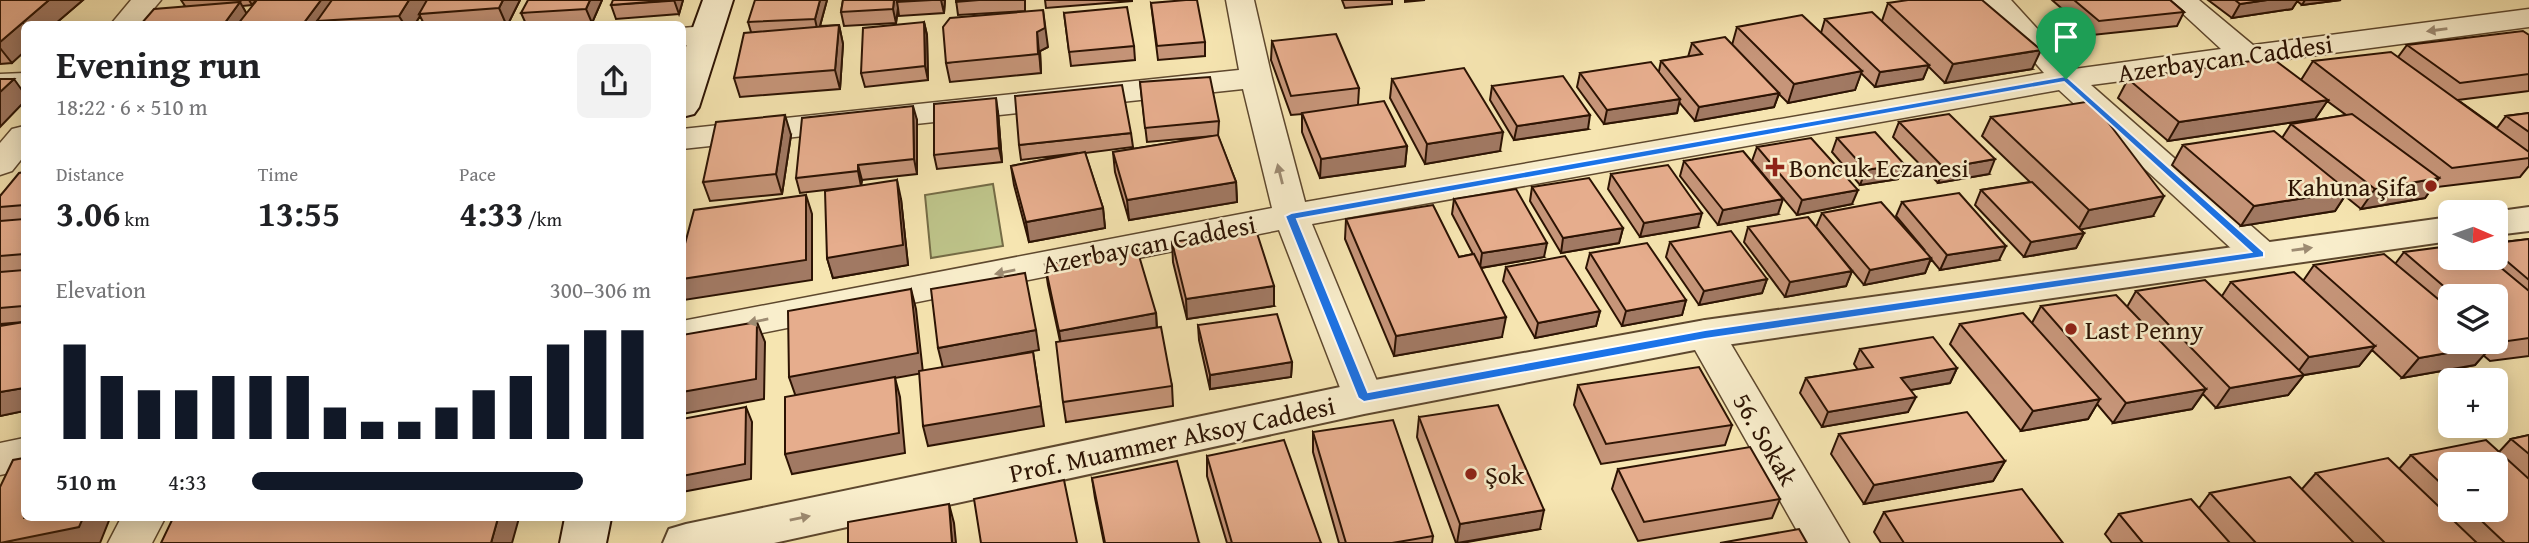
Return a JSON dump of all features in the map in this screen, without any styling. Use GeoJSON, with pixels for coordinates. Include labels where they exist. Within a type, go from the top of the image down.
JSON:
{"type":"FeatureCollection","features":[{"type":"Feature","properties":{"kind":"street"},"geometry":{"type":"LineString","coordinates":[[128,21],[147,0]]}},
{"type":"Feature","properties":{"kind":"street"},"geometry":{"type":"LineString","coordinates":[[686,83],[694,36],[718,0]]}},
{"type":"Feature","properties":{"kind":"street"},"geometry":{"type":"LineString","coordinates":[[1240,0],[1256,78],[1291,216],[1364,398]]}},
{"type":"Feature","properties":{"kind":"street"},"geometry":{"type":"LineString","coordinates":[[1995,0],[2066,79],[2260,254]]}},
{"type":"Feature","properties":{"kind":"street"},"geometry":{"type":"LineString","coordinates":[[2182,0],[2246,55]]}},
{"type":"Feature","properties":{"kind":"street"},"geometry":{"type":"LineString","coordinates":[[2470,0],[2514,20],[2529,40]]}},
{"type":"Feature","properties":{"kind":"street","name":"Azerbaycan Caddesi"},"geometry":{"type":"LineString","coordinates":[[686,334],[1291,216],[2066,79],[2514,20]]}},
{"type":"Feature","properties":{"kind":"street"},"geometry":{"type":"LineString","coordinates":[[686,139],[1256,78]]}},
{"type":"Feature","properties":{"kind":"street"},"geometry":{"type":"LineString","coordinates":[[0,83],[21,82]]}},
{"type":"Feature","properties":{"kind":"street"},"geometry":{"type":"LineString","coordinates":[[0,164],[21,140]]}},
{"type":"Feature","properties":{"kind":"street"},"geometry":{"type":"LineString","coordinates":[[2508,222],[2529,219]]}},
{"type":"Feature","properties":{"kind":"street","name":"Prof. Muammer Aksoy Caddesi"},"geometry":{"type":"LineString","coordinates":[[686,543],[1364,398],[1705,334],[2438,231]]}},
{"type":"Feature","properties":{"kind":"street","name":"56. Sokak"},"geometry":{"type":"LineString","coordinates":[[1705,334],[1827,543]]}},
{"type":"Feature","properties":{"kind":"street"},"geometry":{"type":"LineString","coordinates":[[0,459],[21,455]]}},
{"type":"Feature","properties":{"kind":"street"},"geometry":{"type":"LineString","coordinates":[[130,543],[141,521]]}},
{"type":"Feature","properties":{"kind":"street"},"geometry":{"type":"LineString","coordinates":[[583,543],[587,521]]}},
{"type":"Feature","properties":{"kind":"green space"},"geometry":{"type":"Polygon","coordinates":[[[993,184],[1003,246],[931,258],[925,195],[993,184]]]}},
{"type":"Feature","properties":{"kind":"building"},"geometry":{"type":"Polygon","coordinates":[[[0,0],[49,0],[21,21],[21,24],[0,42],[0,0]]]}},
{"type":"Feature","properties":{"kind":"building"},"geometry":{"type":"Polygon","coordinates":[[[257,0],[321,0],[305,21],[240,21],[257,0]]]}},
{"type":"Feature","properties":{"kind":"building"},"geometry":{"type":"Polygon","coordinates":[[[332,0],[409,0],[399,16],[317,21],[332,0]]]}},
{"type":"Feature","properties":{"kind":"building"},"geometry":{"type":"Polygon","coordinates":[[[427,0],[503,0],[499,8],[419,14],[427,0]]]}},
{"type":"Feature","properties":{"kind":"building"},"geometry":{"type":"Polygon","coordinates":[[[528,0],[590,0],[586,9],[521,13],[528,0]]]}},
{"type":"Feature","properties":{"kind":"building"},"geometry":{"type":"Polygon","coordinates":[[[613,0],[674,0],[611,5],[613,0]]]}},
{"type":"Feature","properties":{"kind":"building"},"geometry":{"type":"Polygon","coordinates":[[[755,0],[820,0],[815,19],[748,22],[755,0]]]}},
{"type":"Feature","properties":{"kind":"building"},"geometry":{"type":"Polygon","coordinates":[[[843,0],[894,0],[893,9],[841,12],[843,0]]]}},
{"type":"Feature","properties":{"kind":"building"},"geometry":{"type":"Polygon","coordinates":[[[897,0],[932,0],[897,2],[897,0]]]}},
{"type":"Feature","properties":{"kind":"building"},"geometry":{"type":"Polygon","coordinates":[[[1197,0],[1205,42],[1157,46],[1151,3],[1197,0]]]}},
{"type":"Feature","properties":{"kind":"building"},"geometry":{"type":"Polygon","coordinates":[[[1908,0],[1982,0],[2041,50],[1953,64],[1888,3],[1908,0]]]}},
{"type":"Feature","properties":{"kind":"building"},"geometry":{"type":"Polygon","coordinates":[[[2074,0],[2170,0],[2184,12],[2099,21],[2074,0]]]}},
{"type":"Feature","properties":{"kind":"building"},"geometry":{"type":"Polygon","coordinates":[[[2235,0],[2267,0],[2240,4],[2235,0]]]}},
{"type":"Feature","properties":{"kind":"building"},"geometry":{"type":"Polygon","coordinates":[[[240,2],[226,21],[144,21],[154,9],[240,2]]]}},
{"type":"Feature","properties":{"kind":"building"},"geometry":{"type":"Polygon","coordinates":[[[1127,7],[1134,46],[1069,52],[1064,13],[1127,7]]]}},
{"type":"Feature","properties":{"kind":"building"},"geometry":{"type":"Polygon","coordinates":[[[1043,10],[1045,28],[1037,32],[1038,54],[946,63],[943,27],[950,18],[1043,10]]]}},
{"type":"Feature","properties":{"kind":"building"},"geometry":{"type":"Polygon","coordinates":[[[1872,12],[1929,65],[1880,72],[1825,19],[1872,12]]]}},
{"type":"Feature","properties":{"kind":"building"},"geometry":{"type":"Polygon","coordinates":[[[1802,15],[1862,71],[1794,84],[1737,27],[1802,15]]]}},
{"type":"Feature","properties":{"kind":"building"},"geometry":{"type":"Polygon","coordinates":[[[924,22],[925,66],[861,73],[863,28],[924,22]]]}},
{"type":"Feature","properties":{"kind":"building"},"geometry":{"type":"Polygon","coordinates":[[[839,25],[835,70],[734,78],[744,33],[839,25]]]}},
{"type":"Feature","properties":{"kind":"building"},"geometry":{"type":"Polygon","coordinates":[[[2523,31],[2529,35],[2529,74],[2460,83],[2407,45],[2523,31]]]}},
{"type":"Feature","properties":{"kind":"building"},"geometry":{"type":"Polygon","coordinates":[[[1336,34],[1359,88],[1291,96],[1272,41],[1336,34]]]}},
{"type":"Feature","properties":{"kind":"building"},"geometry":{"type":"Polygon","coordinates":[[[1725,37],[1779,93],[1699,107],[1661,61],[1702,54],[1692,43],[1725,37]]]}},
{"type":"Feature","properties":{"kind":"building"},"geometry":{"type":"Polygon","coordinates":[[[2391,52],[2529,152],[2529,158],[2452,168],[2313,61],[2391,52]]]}},
{"type":"Feature","properties":{"kind":"building"},"geometry":{"type":"Polygon","coordinates":[[[2272,58],[2328,100],[2179,122],[2128,79],[2272,58]]]}},
{"type":"Feature","properties":{"kind":"building"},"geometry":{"type":"Polygon","coordinates":[[[1651,62],[1680,99],[1607,110],[1580,73],[1651,62]]]}},
{"type":"Feature","properties":{"kind":"building"},"geometry":{"type":"Polygon","coordinates":[[[1464,68],[1503,132],[1427,144],[1392,79],[1464,68]]]}},
{"type":"Feature","properties":{"kind":"building"},"geometry":{"type":"Polygon","coordinates":[[[1563,76],[1590,115],[1517,126],[1492,86],[1563,76]]]}},
{"type":"Feature","properties":{"kind":"building"},"geometry":{"type":"Polygon","coordinates":[[[1210,77],[1219,121],[1145,128],[1140,82],[1210,77]]]}},
{"type":"Feature","properties":{"kind":"building"},"geometry":{"type":"Polygon","coordinates":[[[0,79],[14,79],[0,92],[0,79]]]}},
{"type":"Feature","properties":{"kind":"building"},"geometry":{"type":"Polygon","coordinates":[[[1122,85],[1131,133],[1019,145],[1015,96],[1122,85]]]}},
{"type":"Feature","properties":{"kind":"building"},"geometry":{"type":"Polygon","coordinates":[[[996,98],[999,148],[934,155],[934,104],[996,98]]]}},
{"type":"Feature","properties":{"kind":"building"},"geometry":{"type":"Polygon","coordinates":[[[1384,101],[1407,146],[1321,159],[1302,113],[1384,101]]]}},
{"type":"Feature","properties":{"kind":"building"},"geometry":{"type":"Polygon","coordinates":[[[2092,101],[2164,196],[2089,210],[1991,117],[2092,101]]]}},
{"type":"Feature","properties":{"kind":"building"},"geometry":{"type":"Polygon","coordinates":[[[913,106],[914,159],[858,165],[858,171],[796,178],[802,118],[913,106]]]}},
{"type":"Feature","properties":{"kind":"building"},"geometry":{"type":"Polygon","coordinates":[[[2529,113],[2529,132],[2506,116],[2529,113]]]}},
{"type":"Feature","properties":{"kind":"building"},"geometry":{"type":"Polygon","coordinates":[[[1949,114],[1995,159],[1944,168],[1899,122],[1949,114]]]}},
{"type":"Feature","properties":{"kind":"building"},"geometry":{"type":"Polygon","coordinates":[[[2352,114],[2439,178],[2375,189],[2291,124],[2352,114]]]}},
{"type":"Feature","properties":{"kind":"building"},"geometry":{"type":"Polygon","coordinates":[[[785,115],[776,174],[703,182],[716,122],[785,115]]]}},
{"type":"Feature","properties":{"kind":"building"},"geometry":{"type":"Polygon","coordinates":[[[2274,131],[2348,191],[2254,206],[2183,145],[2274,131]]]}},
{"type":"Feature","properties":{"kind":"building"},"geometry":{"type":"Polygon","coordinates":[[[1875,132],[1904,164],[1866,170],[1837,138],[1875,132]]]}},
{"type":"Feature","properties":{"kind":"building"},"geometry":{"type":"Polygon","coordinates":[[[1218,135],[1236,182],[1127,200],[1113,152],[1218,135]]]}},
{"type":"Feature","properties":{"kind":"building"},"geometry":{"type":"Polygon","coordinates":[[[1811,138],[1858,190],[1802,200],[1757,147],[1811,138]]]}},
{"type":"Feature","properties":{"kind":"building"},"geometry":{"type":"Polygon","coordinates":[[[1743,151],[1783,199],[1723,210],[1684,161],[1743,151]]]}},
{"type":"Feature","properties":{"kind":"building"},"geometry":{"type":"Polygon","coordinates":[[[1085,152],[1103,208],[1026,222],[1011,166],[1085,152]]]}},
{"type":"Feature","properties":{"kind":"building"},"geometry":{"type":"Polygon","coordinates":[[[1668,165],[1702,213],[1644,223],[1611,174],[1668,165]]]}},
{"type":"Feature","properties":{"kind":"building"},"geometry":{"type":"Polygon","coordinates":[[[19,173],[21,205],[0,207],[0,196],[19,173]]]}},
{"type":"Feature","properties":{"kind":"building"},"geometry":{"type":"Polygon","coordinates":[[[1589,178],[1623,228],[1563,238],[1532,187],[1589,178]]]}},
{"type":"Feature","properties":{"kind":"building"},"geometry":{"type":"Polygon","coordinates":[[[897,180],[903,245],[827,258],[825,191],[897,180]]]}},
{"type":"Feature","properties":{"kind":"building"},"geometry":{"type":"Polygon","coordinates":[[[2032,182],[2084,233],[2031,242],[1981,190],[2032,182]]]}},
{"type":"Feature","properties":{"kind":"building"},"geometry":{"type":"Polygon","coordinates":[[[1516,189],[1547,243],[1482,253],[1454,199],[1516,189]]]}},
{"type":"Feature","properties":{"kind":"building"},"geometry":{"type":"Polygon","coordinates":[[[1959,193],[2006,246],[1947,255],[1902,202],[1959,193]]]}},
{"type":"Feature","properties":{"kind":"building"},"geometry":{"type":"Polygon","coordinates":[[[806,195],[806,260],[686,278],[686,240],[694,210],[806,195]]]}},
{"type":"Feature","properties":{"kind":"building"},"geometry":{"type":"Polygon","coordinates":[[[1881,202],[1931,258],[1870,270],[1822,213],[1881,202]]]}},
{"type":"Feature","properties":{"kind":"building"},"geometry":{"type":"Polygon","coordinates":[[[1433,205],[1459,257],[1474,254],[1506,317],[1396,336],[1346,219],[1433,205]]]}},
{"type":"Feature","properties":{"kind":"building"},"geometry":{"type":"Polygon","coordinates":[[[1808,217],[1852,271],[1790,282],[1748,227],[1808,217]]]}},
{"type":"Feature","properties":{"kind":"building"},"geometry":{"type":"Polygon","coordinates":[[[21,219],[21,254],[0,256],[0,221],[21,219]]]}},
{"type":"Feature","properties":{"kind":"building"},"geometry":{"type":"Polygon","coordinates":[[[1256,230],[1274,286],[1186,299],[1172,242],[1256,230]]]}},
{"type":"Feature","properties":{"kind":"building"},"geometry":{"type":"Polygon","coordinates":[[[1731,231],[1767,279],[1704,291],[1670,242],[1731,231]]]}},
{"type":"Feature","properties":{"kind":"building"},"geometry":{"type":"Polygon","coordinates":[[[2529,239],[2529,280],[2508,262],[2508,242],[2529,239]]]}},
{"type":"Feature","properties":{"kind":"building"},"geometry":{"type":"Polygon","coordinates":[[[1647,243],[1686,300],[1626,311],[1590,253],[1647,243]]]}},
{"type":"Feature","properties":{"kind":"building"},"geometry":{"type":"Polygon","coordinates":[[[2438,248],[2438,270],[2504,270],[2529,291],[2529,338],[2508,341],[2508,284],[2441,284],[2404,252],[2438,248]]]}},
{"type":"Feature","properties":{"kind":"building"},"geometry":{"type":"Polygon","coordinates":[[[1137,249],[1156,313],[1059,331],[1045,265],[1137,249]]]}},
{"type":"Feature","properties":{"kind":"building"},"geometry":{"type":"Polygon","coordinates":[[[2384,254],[2438,299],[2438,354],[2442,354],[2419,358],[2314,265],[2384,254]]]}},
{"type":"Feature","properties":{"kind":"building"},"geometry":{"type":"Polygon","coordinates":[[[1565,256],[1600,311],[1538,323],[1506,267],[1565,256]]]}},
{"type":"Feature","properties":{"kind":"building"},"geometry":{"type":"Polygon","coordinates":[[[21,270],[21,306],[0,308],[0,272],[21,270]]]}},
{"type":"Feature","properties":{"kind":"building"},"geometry":{"type":"Polygon","coordinates":[[[2294,272],[2375,346],[2309,357],[2231,282],[2294,272]]]}},
{"type":"Feature","properties":{"kind":"building"},"geometry":{"type":"Polygon","coordinates":[[[1025,273],[1036,330],[938,348],[931,289],[1025,273]]]}},
{"type":"Feature","properties":{"kind":"building"},"geometry":{"type":"Polygon","coordinates":[[[2205,280],[2304,375],[2230,388],[2136,291],[2205,280]]]}},
{"type":"Feature","properties":{"kind":"building"},"geometry":{"type":"Polygon","coordinates":[[[911,289],[918,353],[789,377],[788,311],[911,289]]]}},
{"type":"Feature","properties":{"kind":"building"},"geometry":{"type":"Polygon","coordinates":[[[2116,295],[2206,389],[2126,403],[2041,306],[2116,295]]]}},
{"type":"Feature","properties":{"kind":"building"},"geometry":{"type":"Polygon","coordinates":[[[2023,313],[2100,399],[2033,411],[1960,324],[2023,313]]]}},
{"type":"Feature","properties":{"kind":"building"},"geometry":{"type":"Polygon","coordinates":[[[1277,314],[1292,362],[1210,375],[1198,325],[1277,314]]]}},
{"type":"Feature","properties":{"kind":"building"},"geometry":{"type":"Polygon","coordinates":[[[21,322],[21,388],[0,392],[0,326],[21,322]]]}},
{"type":"Feature","properties":{"kind":"building"},"geometry":{"type":"Polygon","coordinates":[[[757,322],[756,379],[686,391],[686,334],[757,322]]]}},
{"type":"Feature","properties":{"kind":"building"},"geometry":{"type":"Polygon","coordinates":[[[1161,327],[1172,386],[1063,402],[1056,342],[1161,327]]]}},
{"type":"Feature","properties":{"kind":"building"},"geometry":{"type":"Polygon","coordinates":[[[1933,337],[1957,368],[1901,378],[1916,397],[1828,412],[1806,378],[1873,367],[1860,349],[1933,337]]]}},
{"type":"Feature","properties":{"kind":"building"},"geometry":{"type":"Polygon","coordinates":[[[1033,352],[1041,406],[923,426],[919,371],[1033,352]]]}},
{"type":"Feature","properties":{"kind":"building"},"geometry":{"type":"Polygon","coordinates":[[[1699,367],[1732,425],[1606,444],[1578,385],[1699,367]]]}},
{"type":"Feature","properties":{"kind":"building"},"geometry":{"type":"Polygon","coordinates":[[[895,377],[899,433],[785,454],[785,397],[895,377]]]}},
{"type":"Feature","properties":{"kind":"building"},"geometry":{"type":"Polygon","coordinates":[[[1498,405],[1544,510],[1460,524],[1419,417],[1498,405]]]}},
{"type":"Feature","properties":{"kind":"building"},"geometry":{"type":"Polygon","coordinates":[[[746,407],[745,464],[686,475],[686,418],[746,407]]]}},
{"type":"Feature","properties":{"kind":"building"},"geometry":{"type":"Polygon","coordinates":[[[1967,412],[2005,461],[1874,485],[1839,434],[1967,412]]]}},
{"type":"Feature","properties":{"kind":"building"},"geometry":{"type":"Polygon","coordinates":[[[1393,420],[1433,536],[1392,543],[1346,543],[1313,432],[1393,420]]]}},
{"type":"Feature","properties":{"kind":"building"},"geometry":{"type":"Polygon","coordinates":[[[2529,435],[2529,454],[2511,439],[2529,435]]]}},
{"type":"Feature","properties":{"kind":"building"},"geometry":{"type":"Polygon","coordinates":[[[1284,440],[1321,543],[1232,543],[1207,456],[1284,440]]]}},
{"type":"Feature","properties":{"kind":"building"},"geometry":{"type":"Polygon","coordinates":[[[2486,440],[2499,452],[2438,452],[2438,481],[2411,455],[2486,440]]]}},
{"type":"Feature","properties":{"kind":"building"},"geometry":{"type":"Polygon","coordinates":[[[1750,447],[1780,499],[1644,522],[1618,469],[1750,447]]]}},
{"type":"Feature","properties":{"kind":"building"},"geometry":{"type":"Polygon","coordinates":[[[2388,458],[2438,506],[2438,522],[2455,522],[2477,543],[2385,543],[2316,473],[2388,458]]]}},
{"type":"Feature","properties":{"kind":"building"},"geometry":{"type":"Polygon","coordinates":[[[21,459],[21,521],[82,521],[79,527],[0,543],[0,487],[13,460],[21,459]]]}},
{"type":"Feature","properties":{"kind":"building"},"geometry":{"type":"Polygon","coordinates":[[[2508,460],[2529,479],[2529,543],[2505,543],[2483,522],[2508,522],[2508,460]]]}},
{"type":"Feature","properties":{"kind":"building"},"geometry":{"type":"Polygon","coordinates":[[[1177,461],[1199,543],[1105,543],[1092,478],[1177,461]]]}},
{"type":"Feature","properties":{"kind":"building"},"geometry":{"type":"Polygon","coordinates":[[[2290,477],[2354,543],[2256,543],[2210,493],[2290,477]]]}},
{"type":"Feature","properties":{"kind":"building"},"geometry":{"type":"Polygon","coordinates":[[[1064,480],[1077,543],[981,543],[974,499],[1064,480]]]}},
{"type":"Feature","properties":{"kind":"building"},"geometry":{"type":"Polygon","coordinates":[[[2022,489],[2063,543],[1904,543],[1884,512],[2022,489]]]}},
{"type":"Feature","properties":{"kind":"building"},"geometry":{"type":"Polygon","coordinates":[[[2191,499],[2230,543],[2143,543],[2119,514],[2191,499]]]}},
{"type":"Feature","properties":{"kind":"building"},"geometry":{"type":"Polygon","coordinates":[[[949,504],[952,543],[848,543],[848,522],[949,504]]]}},
{"type":"Feature","properties":{"kind":"building"},"geometry":{"type":"Polygon","coordinates":[[[172,521],[497,521],[491,543],[161,543],[172,521]]]}},
{"type":"Feature","properties":{"kind":"building"},"geometry":{"type":"Polygon","coordinates":[[[1799,529],[1807,543],[1720,543],[1799,529]]]}},
{"type":"Feature","properties":{"kind":"place","name":"Boncuk Eczanesi"},"geometry":{"type":"Point","coordinates":[1775,167]}},
{"type":"Feature","properties":{"kind":"place","name":"Kahuna Şifa"},"geometry":{"type":"Point","coordinates":[2431,186]}},
{"type":"Feature","properties":{"kind":"place","name":"Last Penny"},"geometry":{"type":"Point","coordinates":[2071,329]}},
{"type":"Feature","properties":{"kind":"place","name":"Şok"},"geometry":{"type":"Point","coordinates":[1471,474]}},
{"type":"Feature","properties":{"kind":"route"},"geometry":{"type":"LineString","coordinates":[[2066,79],[2260,254],[1705,334],[1364,398],[1291,216],[1388,199],[2066,79]]}}]}
